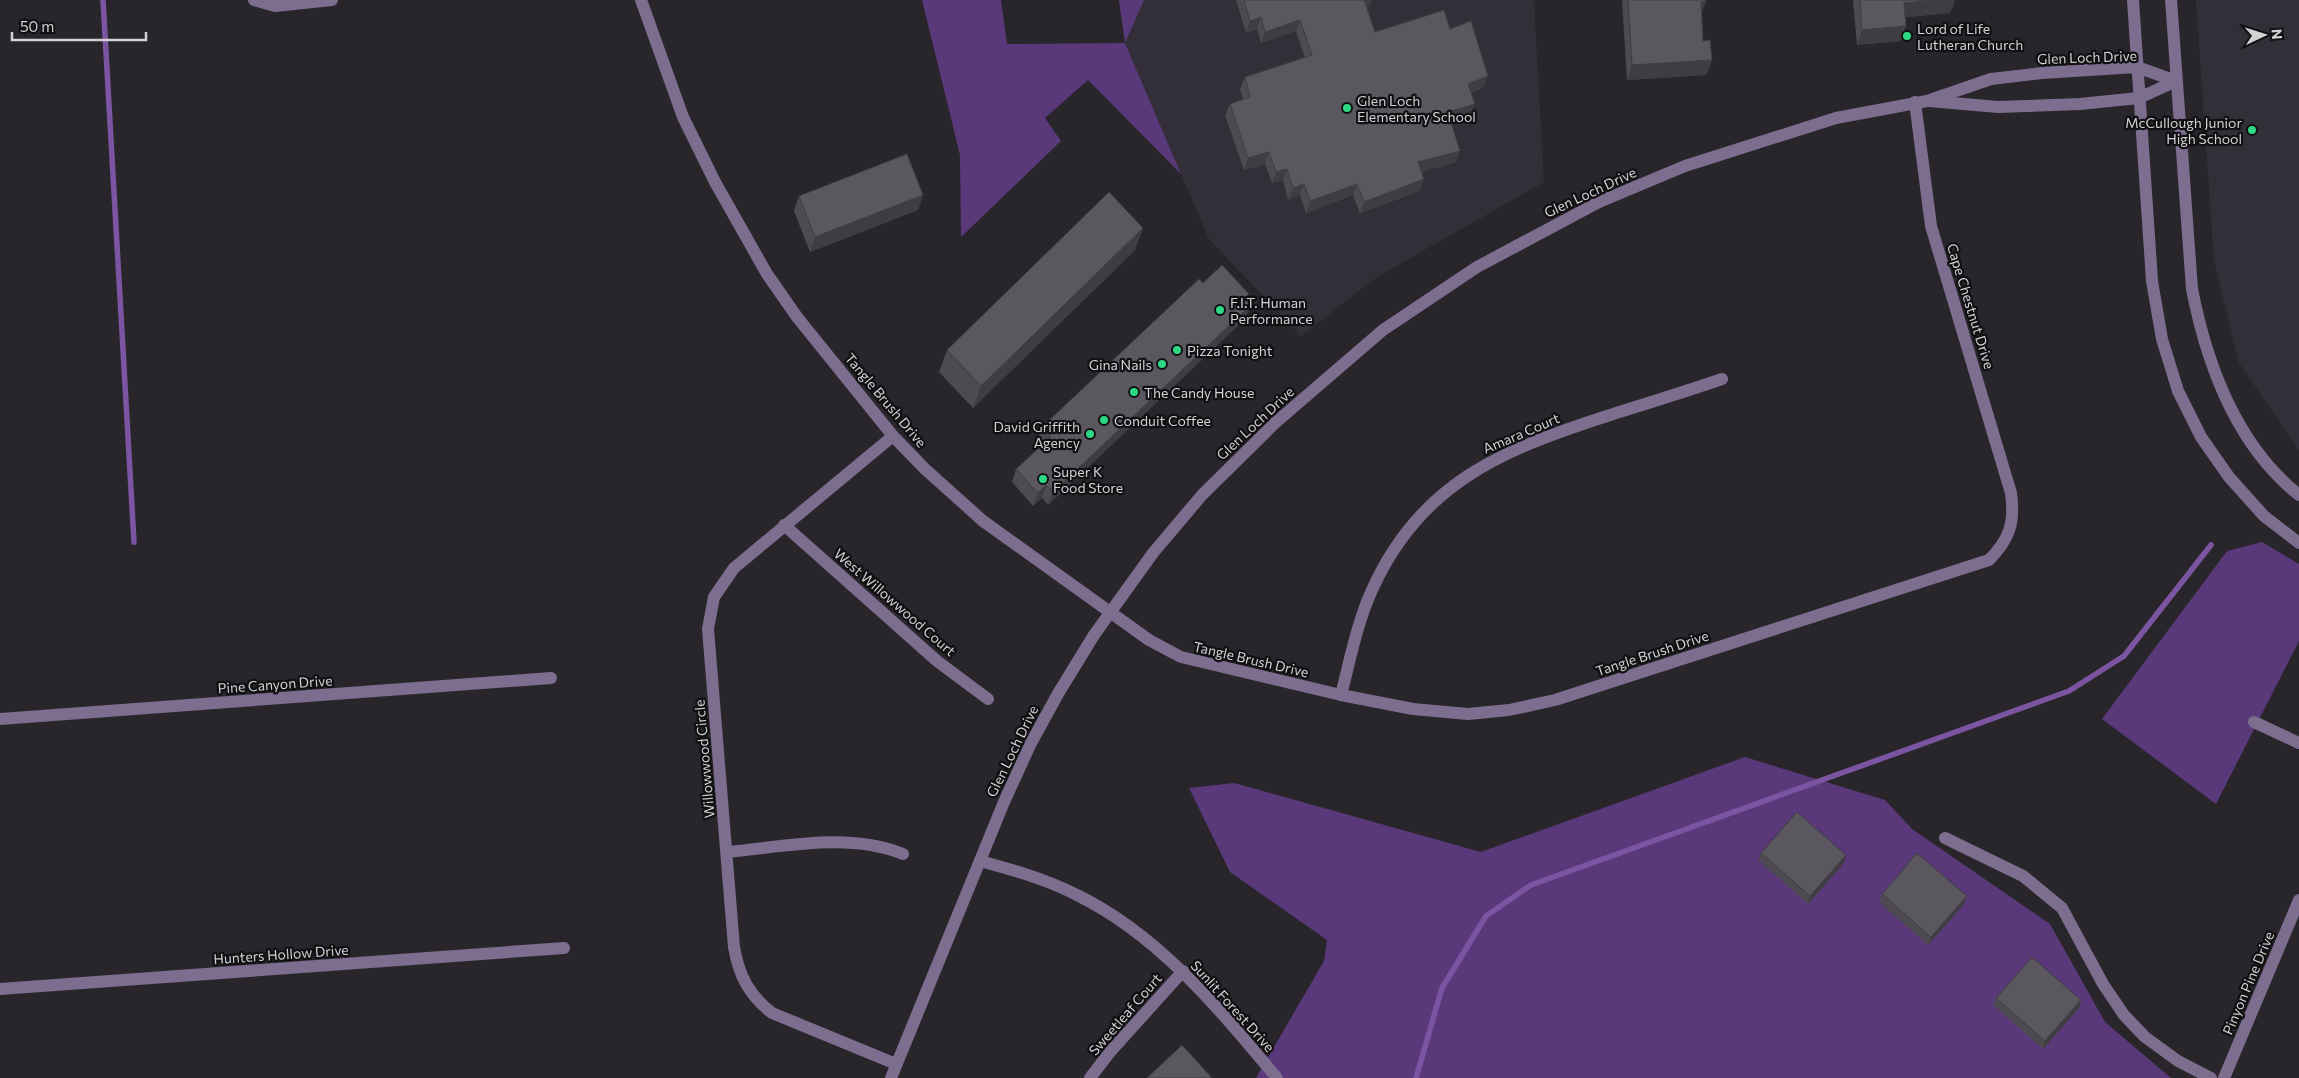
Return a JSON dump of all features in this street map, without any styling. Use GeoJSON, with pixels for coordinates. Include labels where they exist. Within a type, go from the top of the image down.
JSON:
{"type":"FeatureCollection","features":[{"type":"Feature","properties":{"kind":"street"},"geometry":{"type":"LineString","coordinates":[[254,0],[275,6],[332,0]]}},
{"type":"Feature","properties":{"kind":"street","name":"Tangle Brush Drive"},"geometry":{"type":"LineString","coordinates":[[641,0],[683,117],[747,241],[767,274],[797,316],[893,436],[925,469],[983,521],[1149,640],[1180,657],[1342,695],[1414,709],[1468,714],[1509,710],[1555,700],[1989,560],[2003,546],[2014,516]]}},
{"type":"Feature","properties":{"kind":"street"},"geometry":{"type":"LineString","coordinates":[[2133,0],[2152,281],[2162,339],[2178,391],[2201,437],[2229,477],[2264,516],[2299,543]]}},
{"type":"Feature","properties":{"kind":"street"},"geometry":{"type":"LineString","coordinates":[[2171,0],[2192,289],[2200,330],[2214,373],[2233,413],[2260,456],[2299,495]]}},
{"type":"Feature","properties":{"kind":"street","name":"Glen Loch Drive"},"geometry":{"type":"LineString","coordinates":[[891,1078],[1030,743],[1059,692],[1110,612],[1178,522],[1274,423],[1383,330],[1477,267],[1599,202],[1685,166],[1836,118],[1921,102],[1991,79],[2042,73],[2137,67],[2176,81]]}},
{"type":"Feature","properties":{"kind":"street","name":"Glen Loch Drive"},"geometry":{"type":"LineString","coordinates":[[1921,102],[1998,107],[2139,98],[2176,81]]}},
{"type":"Feature","properties":{"kind":"street","name":"Cape Chestnut Drive"},"geometry":{"type":"LineString","coordinates":[[1921,102],[1931,226],[2007,477],[2014,516]]}},
{"type":"Feature","properties":{"kind":"street","name":"Amara Court"},"geometry":{"type":"LineString","coordinates":[[1342,695],[1357,629],[1371,590],[1392,552],[1422,514],[1448,489],[1479,467],[1511,450],[1552,434],[1722,379]]}},
{"type":"Feature","properties":{"kind":"street","name":"Willowwood Circle"},"geometry":{"type":"LineString","coordinates":[[893,436],[734,568],[714,597],[708,628],[734,947],[738,970],[757,1002],[772,1013],[896,1064]]}},
{"type":"Feature","properties":{"kind":"street","name":"West Willowwood Court"},"geometry":{"type":"LineString","coordinates":[[784,525],[938,661],[988,700]]}},
{"type":"Feature","properties":{"kind":"street","name":"Pine Canyon Drive"},"geometry":{"type":"LineString","coordinates":[[0,720],[551,678]]}},
{"type":"Feature","properties":{"kind":"street"},"geometry":{"type":"LineString","coordinates":[[2254,722],[2299,743]]}},
{"type":"Feature","properties":{"kind":"street"},"geometry":{"type":"LineString","coordinates":[[1945,838],[2023,876],[2062,908],[2103,984],[2124,1015],[2145,1037],[2178,1061],[2212,1078]]}},
{"type":"Feature","properties":{"kind":"street"},"geometry":{"type":"LineString","coordinates":[[727,852],[846,842],[885,847],[902,854]]}},
{"type":"Feature","properties":{"kind":"street","name":"Sunlit Forest Drive"},"geometry":{"type":"LineString","coordinates":[[980,861],[1028,874],[1077,895],[1116,918],[1183,971],[1277,1078]]}},
{"type":"Feature","properties":{"kind":"street","name":"Pinyon Pine Drive"},"geometry":{"type":"LineString","coordinates":[[2224,1078],[2299,900]]}},
{"type":"Feature","properties":{"kind":"street","name":"Hunters Hollow Drive"},"geometry":{"type":"LineString","coordinates":[[0,989],[564,948]]}},
{"type":"Feature","properties":{"kind":"street","name":"Sweetleaf Court"},"geometry":{"type":"LineString","coordinates":[[1090,1078],[1110,1052],[1183,971]]}},
{"type":"Feature","properties":{"kind":"shaded area"},"geometry":{"type":"Polygon","coordinates":[[[922,0],[1001,0],[1007,44],[1125,43],[1181,174],[1088,80],[1045,118],[1061,141],[961,237],[960,155],[922,0]]]}},
{"type":"Feature","properties":{"kind":"shaded area","name":"Glen Loch Elementary School"},"geometry":{"type":"Polygon","coordinates":[[[1119,0],[1534,0],[1544,182],[1377,277],[1301,336],[1209,239],[1125,43],[1119,0]]]}},
{"type":"Feature","properties":{"kind":"shaded area"},"geometry":{"type":"Polygon","coordinates":[[[1119,0],[1144,0],[1125,43],[1119,0]]]}},
{"type":"Feature","properties":{"kind":"shaded area","name":"McCullough Junior High School"},"geometry":{"type":"Polygon","coordinates":[[[2196,0],[2299,0],[2299,450],[2239,363],[2214,261],[2196,0]]]}},
{"type":"Feature","properties":{"kind":"shaded area"},"geometry":{"type":"Polygon","coordinates":[[[2262,542],[2299,564],[2299,641],[2216,804],[2102,719],[2227,551],[2262,542]]]}},
{"type":"Feature","properties":{"kind":"shaded area"},"geometry":{"type":"Polygon","coordinates":[[[1745,757],[1885,800],[1912,829],[2050,924],[2105,1022],[2171,1078],[1256,1078],[1324,961],[1327,940],[1230,872],[1189,788],[1234,783],[1481,852],[1745,757]]]}},
{"type":"Feature","properties":{"kind":"building"},"geometry":{"type":"Polygon","coordinates":[[[1244,0],[1364,0],[1375,32],[1444,10],[1450,29],[1471,21],[1488,76],[1468,84],[1475,104],[1448,112],[1460,151],[1418,162],[1424,179],[1364,202],[1357,184],[1310,201],[1304,184],[1293,188],[1287,169],[1276,172],[1269,152],[1248,158],[1230,104],[1250,97],[1245,77],[1312,55],[1300,20],[1265,32],[1261,17],[1250,21],[1244,0]]]}},
{"type":"Feature","properties":{"kind":"building"},"geometry":{"type":"Polygon","coordinates":[[[1628,0],[1705,0],[1706,2],[1701,2],[1703,41],[1710,40],[1712,60],[1632,65],[1628,0]]]}},
{"type":"Feature","properties":{"kind":"building"},"geometry":{"type":"Polygon","coordinates":[[[1860,0],[1935,0],[1904,3],[1906,26],[1862,30],[1860,0]]]}},
{"type":"Feature","properties":{"kind":"building"},"geometry":{"type":"Polygon","coordinates":[[[907,154],[923,195],[815,237],[799,196],[907,154]]]}},
{"type":"Feature","properties":{"kind":"building"},"geometry":{"type":"Polygon","coordinates":[[[1109,192],[1143,228],[981,386],[947,350],[1109,192]]]}},
{"type":"Feature","properties":{"kind":"building"},"geometry":{"type":"Polygon","coordinates":[[[1222,265],[1249,294],[1245,298],[1251,305],[1053,492],[1046,485],[1038,493],[1016,469],[1051,437],[1042,427],[1199,279],[1203,283],[1222,265]]]}},
{"type":"Feature","properties":{"kind":"building"},"geometry":{"type":"Polygon","coordinates":[[[1797,812],[1846,855],[1810,896],[1761,853],[1797,812]]]}},
{"type":"Feature","properties":{"kind":"building"},"geometry":{"type":"Polygon","coordinates":[[[1917,853],[1967,896],[1931,937],[1882,894],[1917,853]]]}},
{"type":"Feature","properties":{"kind":"building"},"geometry":{"type":"Polygon","coordinates":[[[2032,957],[2081,1000],[2045,1041],[1996,998],[2032,957]]]}},
{"type":"Feature","properties":{"kind":"building"},"geometry":{"type":"Polygon","coordinates":[[[1182,1045],[1212,1078],[1147,1078],[1182,1045]]]}},
{"type":"Feature","properties":{"kind":"waterway"},"geometry":{"type":"LineString","coordinates":[[103,0],[134,542]]}},
{"type":"Feature","properties":{"kind":"waterway"},"geometry":{"type":"LineString","coordinates":[[1416,1078],[1442,988],[1486,916],[1531,885],[2069,691],[2124,656],[2211,545]]}},
{"type":"Feature","properties":{"kind":"place","name":"Lord of Life Lutheran Church"},"geometry":{"type":"Point","coordinates":[1907,36]}},
{"type":"Feature","properties":{"kind":"place","name":"Glen Loch Elementary School"},"geometry":{"type":"Point","coordinates":[1347,108]}},
{"type":"Feature","properties":{"kind":"place","name":"McCullough Junior High School"},"geometry":{"type":"Point","coordinates":[2252,130]}},
{"type":"Feature","properties":{"kind":"place","name":"F.I.T. Human Performance"},"geometry":{"type":"Point","coordinates":[1220,310]}},
{"type":"Feature","properties":{"kind":"place","name":"Pizza Tonight"},"geometry":{"type":"Point","coordinates":[1177,350]}},
{"type":"Feature","properties":{"kind":"place","name":"Gina Nails"},"geometry":{"type":"Point","coordinates":[1162,364]}},
{"type":"Feature","properties":{"kind":"place","name":"The Candy House"},"geometry":{"type":"Point","coordinates":[1134,392]}},
{"type":"Feature","properties":{"kind":"place","name":"Conduit Coffee"},"geometry":{"type":"Point","coordinates":[1104,420]}},
{"type":"Feature","properties":{"kind":"place","name":"David Griffith Agency"},"geometry":{"type":"Point","coordinates":[1090,434]}},
{"type":"Feature","properties":{"kind":"place","name":"Super K Food Store"},"geometry":{"type":"Point","coordinates":[1043,479]}}]}
